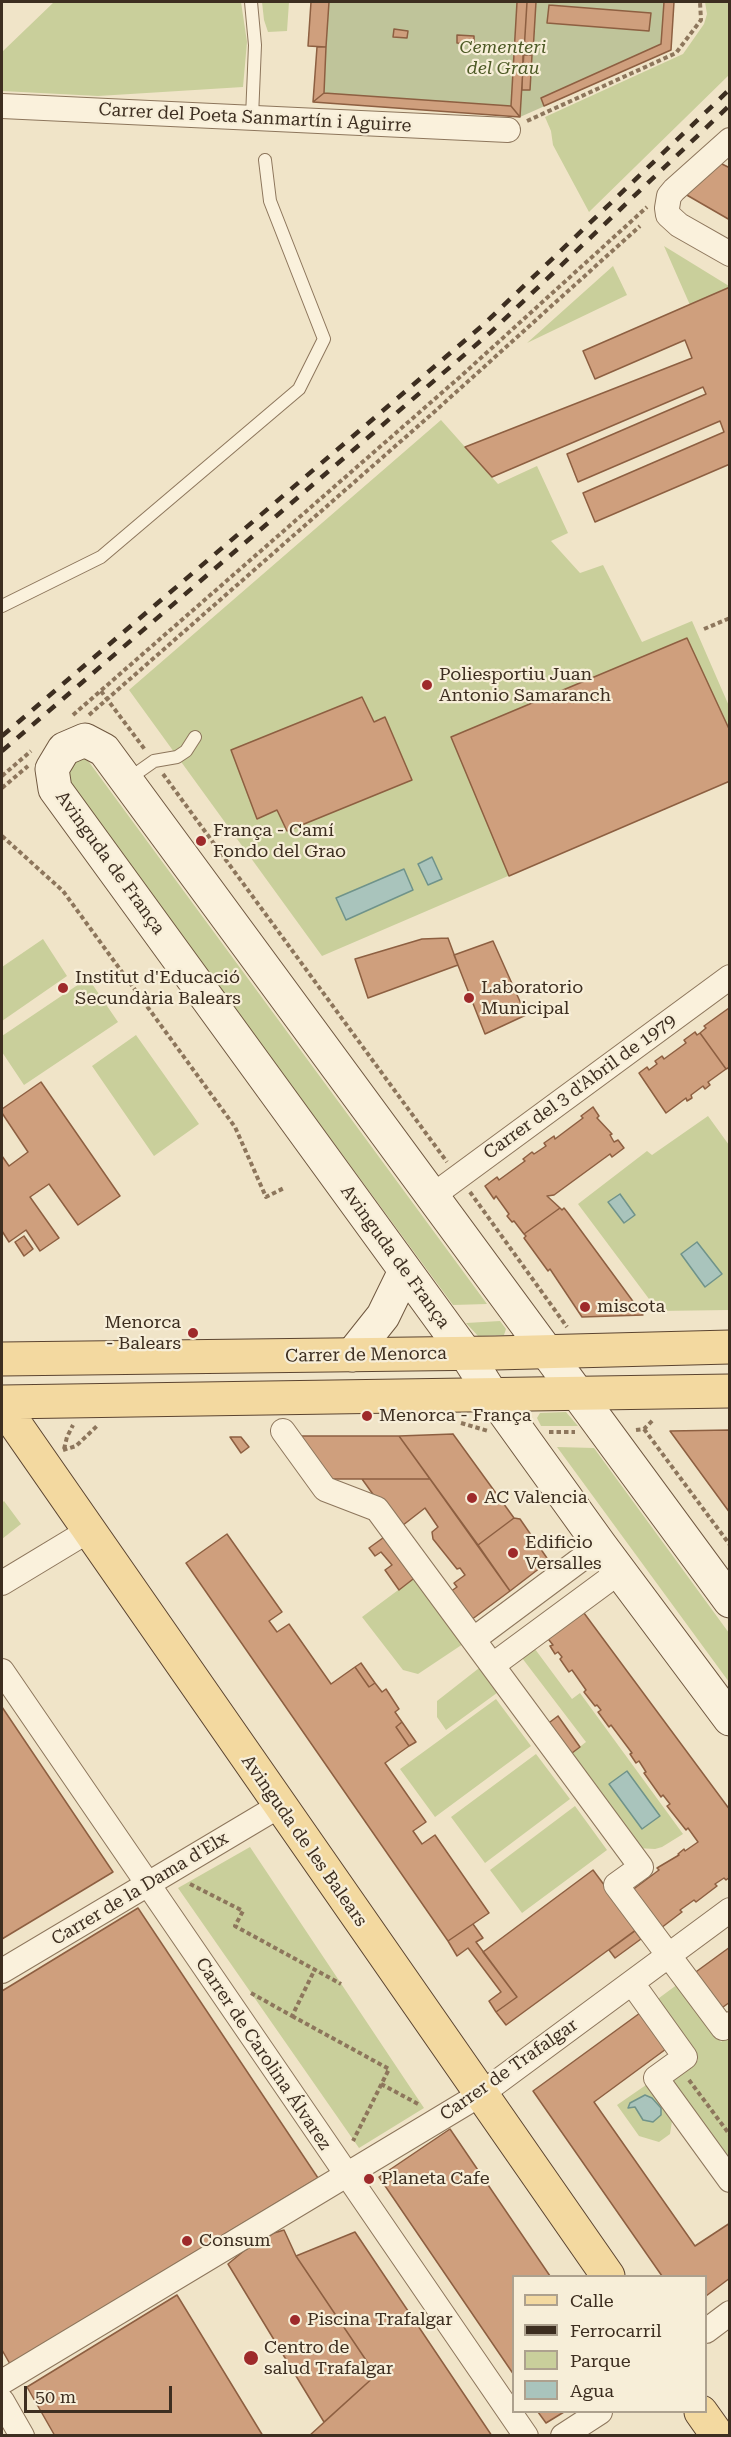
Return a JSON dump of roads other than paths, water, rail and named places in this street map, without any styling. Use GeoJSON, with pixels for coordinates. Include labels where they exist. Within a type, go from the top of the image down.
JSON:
{"type":"FeatureCollection","features":[{"type":"Feature","properties":{"kind":"main road","name":"Carrer de Menorca"},"geometry":{"type":"LineString","coordinates":[[2,1359],[466,1354],[558,1342],[729,1347]]}},
{"type":"Feature","properties":{"kind":"main road"},"geometry":{"type":"LineString","coordinates":[[2,1404],[729,1391]]}},
{"type":"Feature","properties":{"kind":"main road","name":"Avinguda de les Balears"},"geometry":{"type":"LineString","coordinates":[[2,1404],[607,2275]]}},
{"type":"Feature","properties":{"kind":"main road"},"geometry":{"type":"LineString","coordinates":[[702,2413],[718,2436]]}},
{"type":"Feature","properties":{"kind":"street","name":"Carrer del Poeta Sanmartín i Aguirre"},"geometry":{"type":"LineString","coordinates":[[2,106],[508,130]]}},
{"type":"Feature","properties":{"kind":"street"},"geometry":{"type":"LineString","coordinates":[[729,140],[674,190],[667,203],[669,215],[679,225],[729,254]]}},
{"type":"Feature","properties":{"kind":"street","name":"Avinguda de França"},"geometry":{"type":"LineString","coordinates":[[729,1601],[575,1393],[558,1342],[431,1197],[104,750],[85,740],[63,749],[52,769],[56,789],[466,1354],[492,1395],[600,1545],[729,1719]]}},
{"type":"Feature","properties":{"kind":"street","name":"Carrer del 3 d'Abril de 1979"},"geometry":{"type":"LineString","coordinates":[[431,1197],[729,977]]}},
{"type":"Feature","properties":{"kind":"street"},"geometry":{"type":"LineString","coordinates":[[352,1355],[383,1316],[405,1271]]}},
{"type":"Feature","properties":{"kind":"street"},"geometry":{"type":"LineString","coordinates":[[283,1431],[325,1489],[377,1509],[641,1867],[616,1885],[723,2028],[729,2024]]}},
{"type":"Feature","properties":{"kind":"street"},"geometry":{"type":"LineString","coordinates":[[2,1583],[88,1531]]}},
{"type":"Feature","properties":{"kind":"street"},"geometry":{"type":"LineString","coordinates":[[474,1639],[600,1545]]}},
{"type":"Feature","properties":{"kind":"street"},"geometry":{"type":"LineString","coordinates":[[493,1665],[620,1572]]}},
{"type":"Feature","properties":{"kind":"street","name":"Carrer de Carolina Álvarez"},"geometry":{"type":"LineString","coordinates":[[2,1671],[526,2436]]}},
{"type":"Feature","properties":{"kind":"street","name":"Carrer de la Dama d'Elx"},"geometry":{"type":"LineString","coordinates":[[2,1971],[279,1806]]}},
{"type":"Feature","properties":{"kind":"street","name":"Carrer de Trafalgar"},"geometry":{"type":"LineString","coordinates":[[2,2382],[481,2094],[729,1910]]}},
{"type":"Feature","properties":{"kind":"street"},"geometry":{"type":"LineString","coordinates":[[632,1983],[685,2057],[656,2078],[729,2180]]}},
{"type":"Feature","properties":{"kind":"street"},"geometry":{"type":"LineString","coordinates":[[707,2330],[729,2313]]}},
{"type":"Feature","properties":{"kind":"street"},"geometry":{"type":"LineString","coordinates":[[2,2401],[22,2436]]}},
{"type":"Feature","properties":{"kind":"street"},"geometry":{"type":"LineString","coordinates":[[563,2436],[598,2413]]}},
{"type":"Feature","properties":{"kind":"lane"},"geometry":{"type":"LineString","coordinates":[[251,2],[255,45],[252,117]]}},
{"type":"Feature","properties":{"kind":"lane"},"geometry":{"type":"LineString","coordinates":[[2,606],[101,557],[299,389],[324,339],[270,201],[265,160]]}},
{"type":"Feature","properties":{"kind":"lane"},"geometry":{"type":"LineString","coordinates":[[127,780],[154,761],[177,756],[186,750],[195,737]]}},
{"type":"Feature","properties":{"kind":"water"},"geometry":{"type":"Polygon","coordinates":[[[432,857],[442,879],[428,885],[418,864],[432,857]]]}},
{"type":"Feature","properties":{"kind":"water"},"geometry":{"type":"Polygon","coordinates":[[[404,869],[413,890],[346,920],[336,898],[404,869]]]}},
{"type":"Feature","properties":{"kind":"water"},"geometry":{"type":"Polygon","coordinates":[[[620,1194],[635,1215],[624,1223],[608,1202],[620,1194]]]}},
{"type":"Feature","properties":{"kind":"water"},"geometry":{"type":"Polygon","coordinates":[[[697,1242],[722,1274],[705,1287],[681,1254],[697,1242]]]}},
{"type":"Feature","properties":{"kind":"water"},"geometry":{"type":"Polygon","coordinates":[[[627,1771],[660,1816],[642,1829],[609,1784],[627,1771]]]}},
{"type":"Feature","properties":{"kind":"water"},"geometry":{"type":"Polygon","coordinates":[[[645,2095],[652,2098],[661,2108],[661,2115],[653,2122],[643,2120],[635,2107],[628,2108],[630,2103],[645,2095]]]}},
{"type":"Feature","properties":{"kind":"railway"},"geometry":{"type":"LineString","coordinates":[[2,736],[483,325],[730,89]]}},
{"type":"Feature","properties":{"kind":"railway"},"geometry":{"type":"LineString","coordinates":[[2,751],[491,332],[730,105]]}},
{"type":"Feature","properties":{"kind":"place","name":"Poliesportiu Juan Antonio Samaranch"},"geometry":{"type":"Point","coordinates":[427,685]}},
{"type":"Feature","properties":{"kind":"place","name":"França - Camí Fondo del Grao"},"geometry":{"type":"Point","coordinates":[201,841]}},
{"type":"Feature","properties":{"kind":"place","name":"Institut d'Educació Secundària Balears"},"geometry":{"type":"Point","coordinates":[63,988]}},
{"type":"Feature","properties":{"kind":"place","name":"Laboratorio Municipal"},"geometry":{"type":"Point","coordinates":[469,998]}},
{"type":"Feature","properties":{"kind":"place","name":"miscota"},"geometry":{"type":"Point","coordinates":[585,1307]}},
{"type":"Feature","properties":{"kind":"place","name":"Menorca - Balears"},"geometry":{"type":"Point","coordinates":[193,1333]}},
{"type":"Feature","properties":{"kind":"place","name":"Menorca - França"},"geometry":{"type":"Point","coordinates":[367,1416]}},
{"type":"Feature","properties":{"kind":"place","name":"AC Valencia"},"geometry":{"type":"Point","coordinates":[472,1498]}},
{"type":"Feature","properties":{"kind":"place","name":"Edificio Versalles"},"geometry":{"type":"Point","coordinates":[513,1553]}},
{"type":"Feature","properties":{"kind":"place","name":"Planeta Cafe"},"geometry":{"type":"Point","coordinates":[369,2179]}},
{"type":"Feature","properties":{"kind":"place","name":"Consum"},"geometry":{"type":"Point","coordinates":[187,2241]}},
{"type":"Feature","properties":{"kind":"place","name":"Piscina Trafalgar"},"geometry":{"type":"Point","coordinates":[295,2320]}},
{"type":"Feature","properties":{"kind":"place","name":"Centro de salud Trafalgar"},"geometry":{"type":"Point","coordinates":[251,2358]}},
{"type":"Feature","properties":{"kind":"park label","name":"Cementeri del Grau"},"geometry":{"type":"Point","coordinates":[503,58]}}]}
